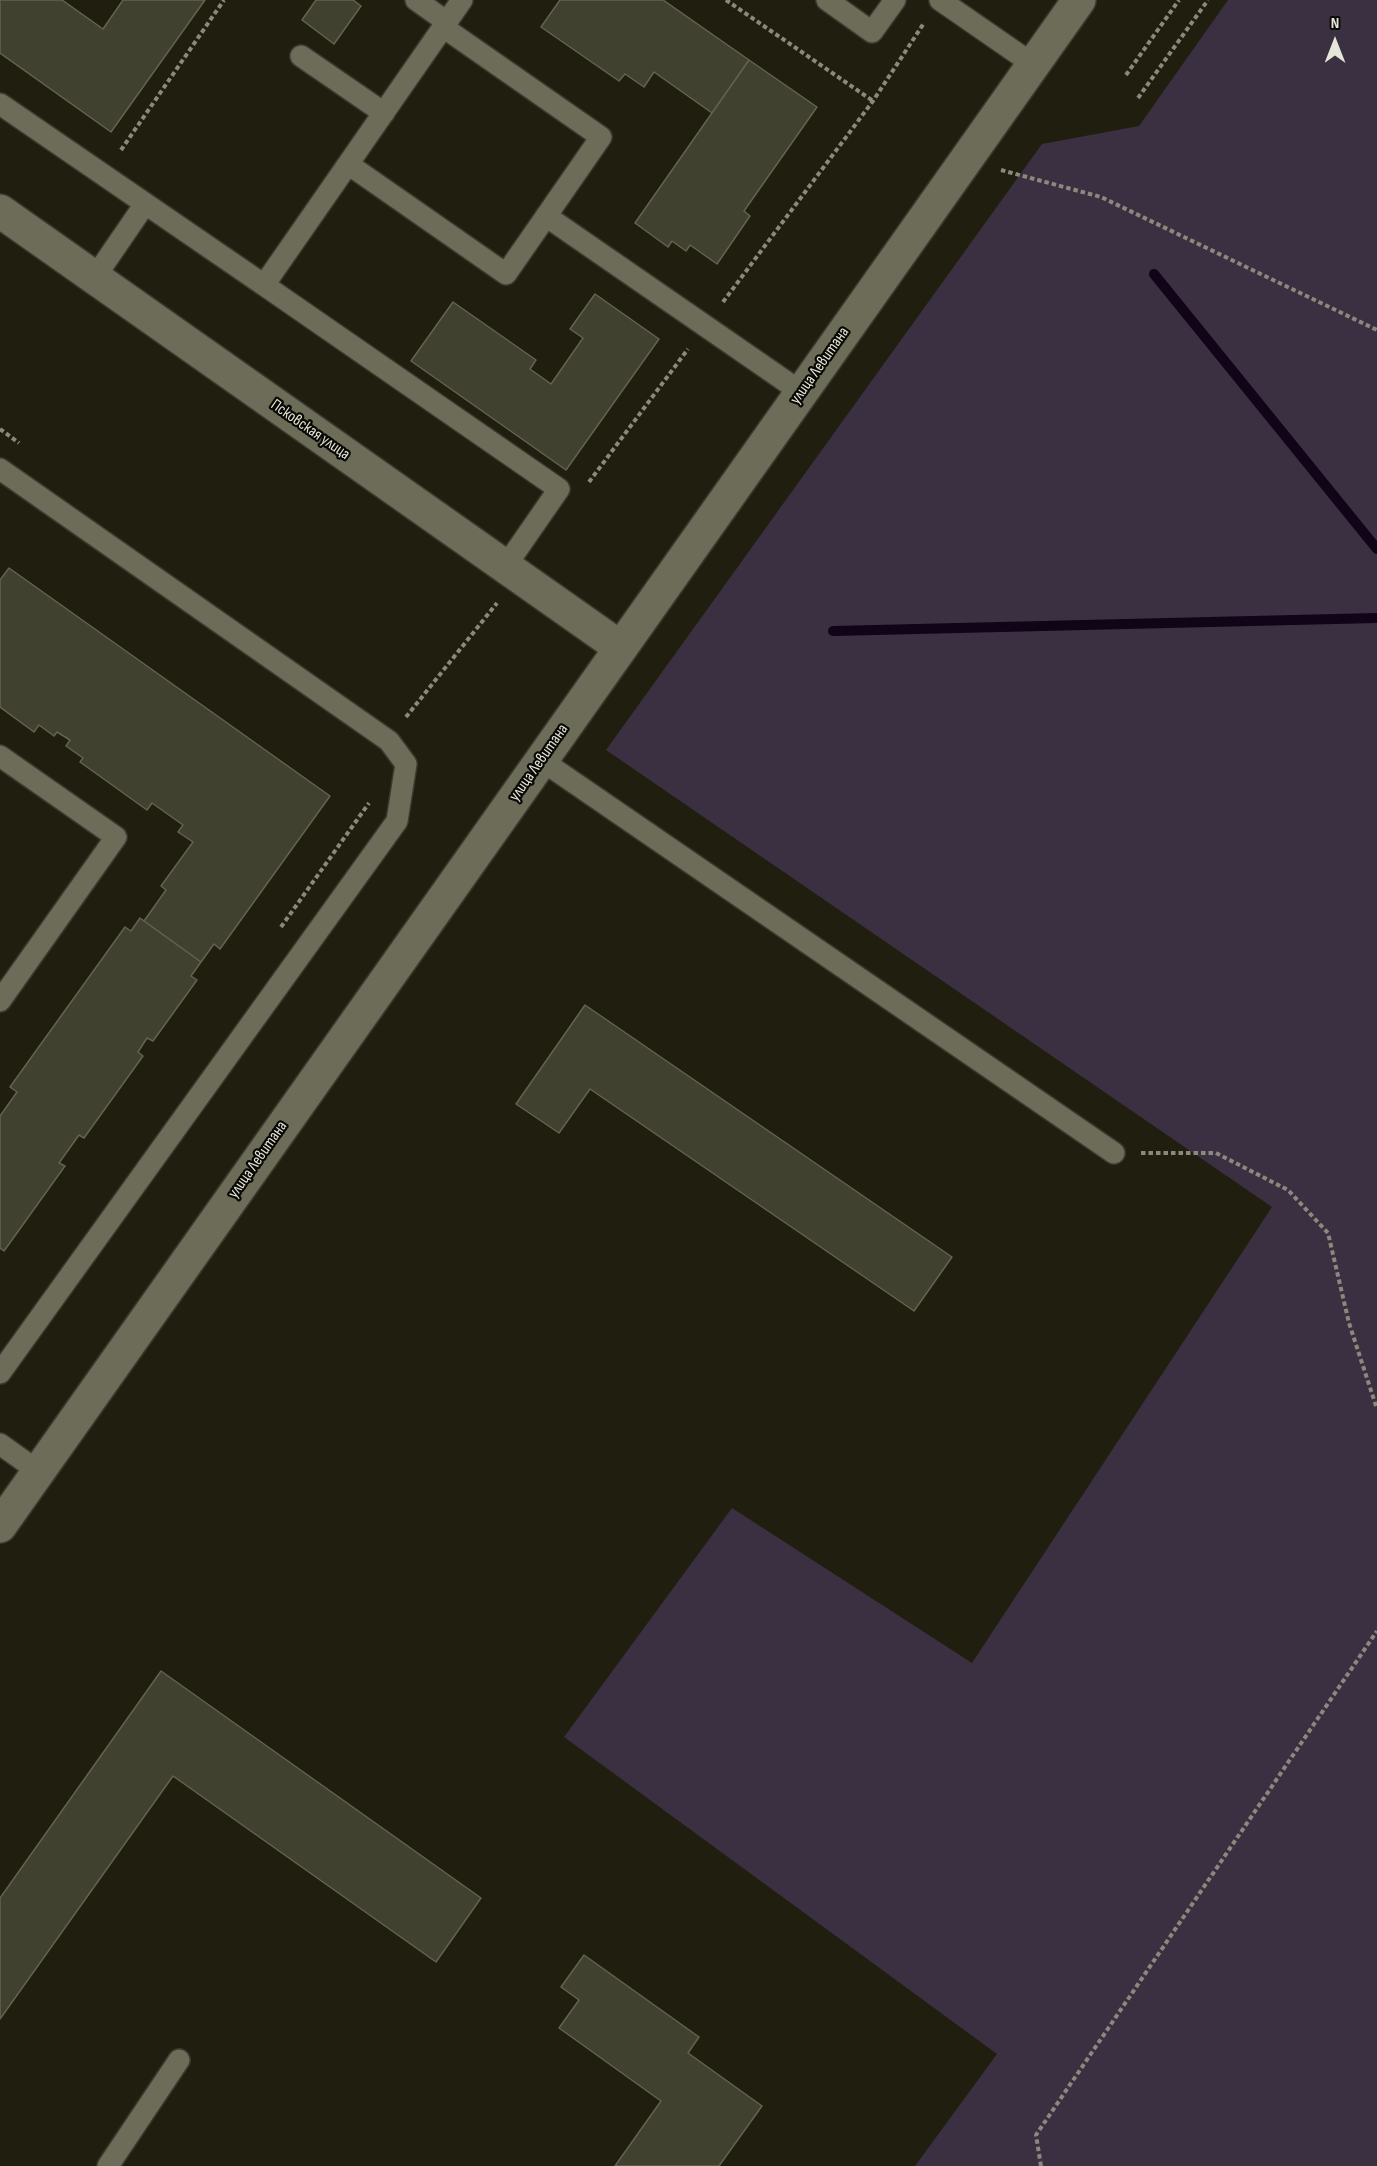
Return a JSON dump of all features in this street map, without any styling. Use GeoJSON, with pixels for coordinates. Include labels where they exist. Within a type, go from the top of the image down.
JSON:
{"type":"FeatureCollection","features":[{"type":"Feature","properties":{"kind":"street","name":"улица Левитана"},"geometry":{"type":"LineString","coordinates":[[0,1526],[1079,0]]}},
{"type":"Feature","properties":{"kind":"street","name":"Псковская улица"},"geometry":{"type":"LineString","coordinates":[[0,211],[621,648]]}},
{"type":"Feature","properties":{"kind":"lane"},"geometry":{"type":"LineString","coordinates":[[348,164],[506,274],[601,137],[445,25],[416,0]]}},
{"type":"Feature","properties":{"kind":"lane"},"geometry":{"type":"LineString","coordinates":[[264,285],[462,0]]}},
{"type":"Feature","properties":{"kind":"lane"},"geometry":{"type":"LineString","coordinates":[[827,0],[872,32],[895,0]]}},
{"type":"Feature","properties":{"kind":"lane"},"geometry":{"type":"LineString","coordinates":[[940,0],[1034,65]]}},
{"type":"Feature","properties":{"kind":"lane"},"geometry":{"type":"LineString","coordinates":[[301,56],[384,112]]}},
{"type":"Feature","properties":{"kind":"lane"},"geometry":{"type":"LineString","coordinates":[[0,104],[559,489],[511,571]]}},
{"type":"Feature","properties":{"kind":"lane"},"geometry":{"type":"LineString","coordinates":[[94,277],[145,204]]}},
{"type":"Feature","properties":{"kind":"lane"},"geometry":{"type":"LineString","coordinates":[[546,216],[801,393]]}},
{"type":"Feature","properties":{"kind":"lane"},"geometry":{"type":"LineString","coordinates":[[0,469],[389,741],[406,765],[397,821],[0,1373]]}},
{"type":"Feature","properties":{"kind":"lane"},"geometry":{"type":"LineString","coordinates":[[0,756],[116,837],[0,1001]]}},
{"type":"Feature","properties":{"kind":"lane"},"geometry":{"type":"LineString","coordinates":[[542,760],[1114,1153]]}},
{"type":"Feature","properties":{"kind":"lane"},"geometry":{"type":"LineString","coordinates":[[0,1444],[38,1471]]}},
{"type":"Feature","properties":{"kind":"lane"},"geometry":{"type":"LineString","coordinates":[[108,2166],[180,2060]]}},
{"type":"Feature","properties":{"kind":"path"},"geometry":{"type":"LineString","coordinates":[[120,151],[224,0]]}},
{"type":"Feature","properties":{"kind":"path"},"geometry":{"type":"LineString","coordinates":[[726,0],[873,101]]}},
{"type":"Feature","properties":{"kind":"path"},"geometry":{"type":"LineString","coordinates":[[1126,75],[1179,0]]}},
{"type":"Feature","properties":{"kind":"path"},"geometry":{"type":"LineString","coordinates":[[1138,98],[1208,0]]}},
{"type":"Feature","properties":{"kind":"path"},"geometry":{"type":"LineString","coordinates":[[584,489],[873,101],[927,18]]}},
{"type":"Feature","properties":{"kind":"path"},"geometry":{"type":"LineString","coordinates":[[969,156],[982,165],[1101,197],[1377,330]]}},
{"type":"Feature","properties":{"kind":"path"},"geometry":{"type":"LineString","coordinates":[[389,741],[511,571]]}},
{"type":"Feature","properties":{"kind":"path"},"geometry":{"type":"LineString","coordinates":[[276,933],[372,799]]}},
{"type":"Feature","properties":{"kind":"path"},"geometry":{"type":"LineString","coordinates":[[1114,1153],[1216,1153],[1288,1190],[1328,1233],[1349,1323],[1377,1408]]}},
{"type":"Feature","properties":{"kind":"path"},"geometry":{"type":"LineString","coordinates":[[1041,2166],[1036,2135],[1377,1631]]}},
{"type":"Feature","properties":{"kind":"shaded area"},"geometry":{"type":"Polygon","coordinates":[[[1228,0],[1377,0],[1377,2166],[915,2166],[997,2054],[564,1737],[732,1508],[972,1663],[1272,1207],[606,750],[1042,144],[1139,126],[1228,0]]]}},
{"type":"Feature","properties":{"kind":"building"},"geometry":{"type":"Polygon","coordinates":[[[0,0],[62,0],[103,29],[123,0],[205,0],[111,132],[0,53],[0,0]]]}},
{"type":"Feature","properties":{"kind":"building"},"geometry":{"type":"Polygon","coordinates":[[[316,0],[353,0],[361,6],[334,44],[302,20],[316,0]]]}},
{"type":"Feature","properties":{"kind":"building"},"geometry":{"type":"Polygon","coordinates":[[[560,0],[663,0],[749,60],[712,113],[654,72],[644,87],[625,74],[619,81],[541,27],[560,0]]]}},
{"type":"Feature","properties":{"kind":"building"},"geometry":{"type":"Polygon","coordinates":[[[749,60],[817,107],[744,211],[750,216],[717,264],[690,245],[686,251],[672,241],[668,247],[635,223],[749,60]]]}},
{"type":"Feature","properties":{"kind":"building"},"geometry":{"type":"Polygon","coordinates":[[[595,294],[659,339],[566,470],[411,361],[453,302],[536,360],[530,369],[551,384],[583,338],[570,329],[595,294]]]}},
{"type":"Feature","properties":{"kind":"building"},"geometry":{"type":"Polygon","coordinates":[[[9,568],[330,796],[220,949],[214,944],[201,962],[144,921],[166,890],[161,886],[193,842],[178,832],[183,825],[152,803],[147,810],[80,762],[83,758],[66,746],[70,740],[57,732],[54,736],[39,725],[34,732],[0,707],[0,580],[9,568]]]}},
{"type":"Feature","properties":{"kind":"building"},"geometry":{"type":"Polygon","coordinates":[[[140,918],[201,962],[191,976],[197,980],[153,1041],[147,1038],[138,1052],[143,1056],[84,1138],[79,1135],[59,1163],[65,1166],[4,1251],[0,1248],[0,1116],[17,1092],[10,1087],[125,927],[131,931],[140,918]]]}},
{"type":"Feature","properties":{"kind":"building"},"geometry":{"type":"Polygon","coordinates":[[[585,1005],[952,1257],[914,1311],[590,1089],[559,1133],[516,1104],[585,1005]]]}},
{"type":"Feature","properties":{"kind":"building"},"geometry":{"type":"Polygon","coordinates":[[[161,1671],[481,1898],[436,1962],[173,1776],[0,2019],[0,1898],[161,1671]]]}},
{"type":"Feature","properties":{"kind":"building"},"geometry":{"type":"Polygon","coordinates":[[[584,1955],[699,2037],[688,2053],[762,2106],[719,2166],[615,2166],[661,2101],[559,2028],[579,2000],[561,1987],[584,1955]]]}},
{"type":"Feature","properties":{"kind":"waterway"},"geometry":{"type":"LineString","coordinates":[[1154,274],[1377,549]]}},
{"type":"Feature","properties":{"kind":"waterway"},"geometry":{"type":"LineString","coordinates":[[833,631],[1377,618]]}}]}
